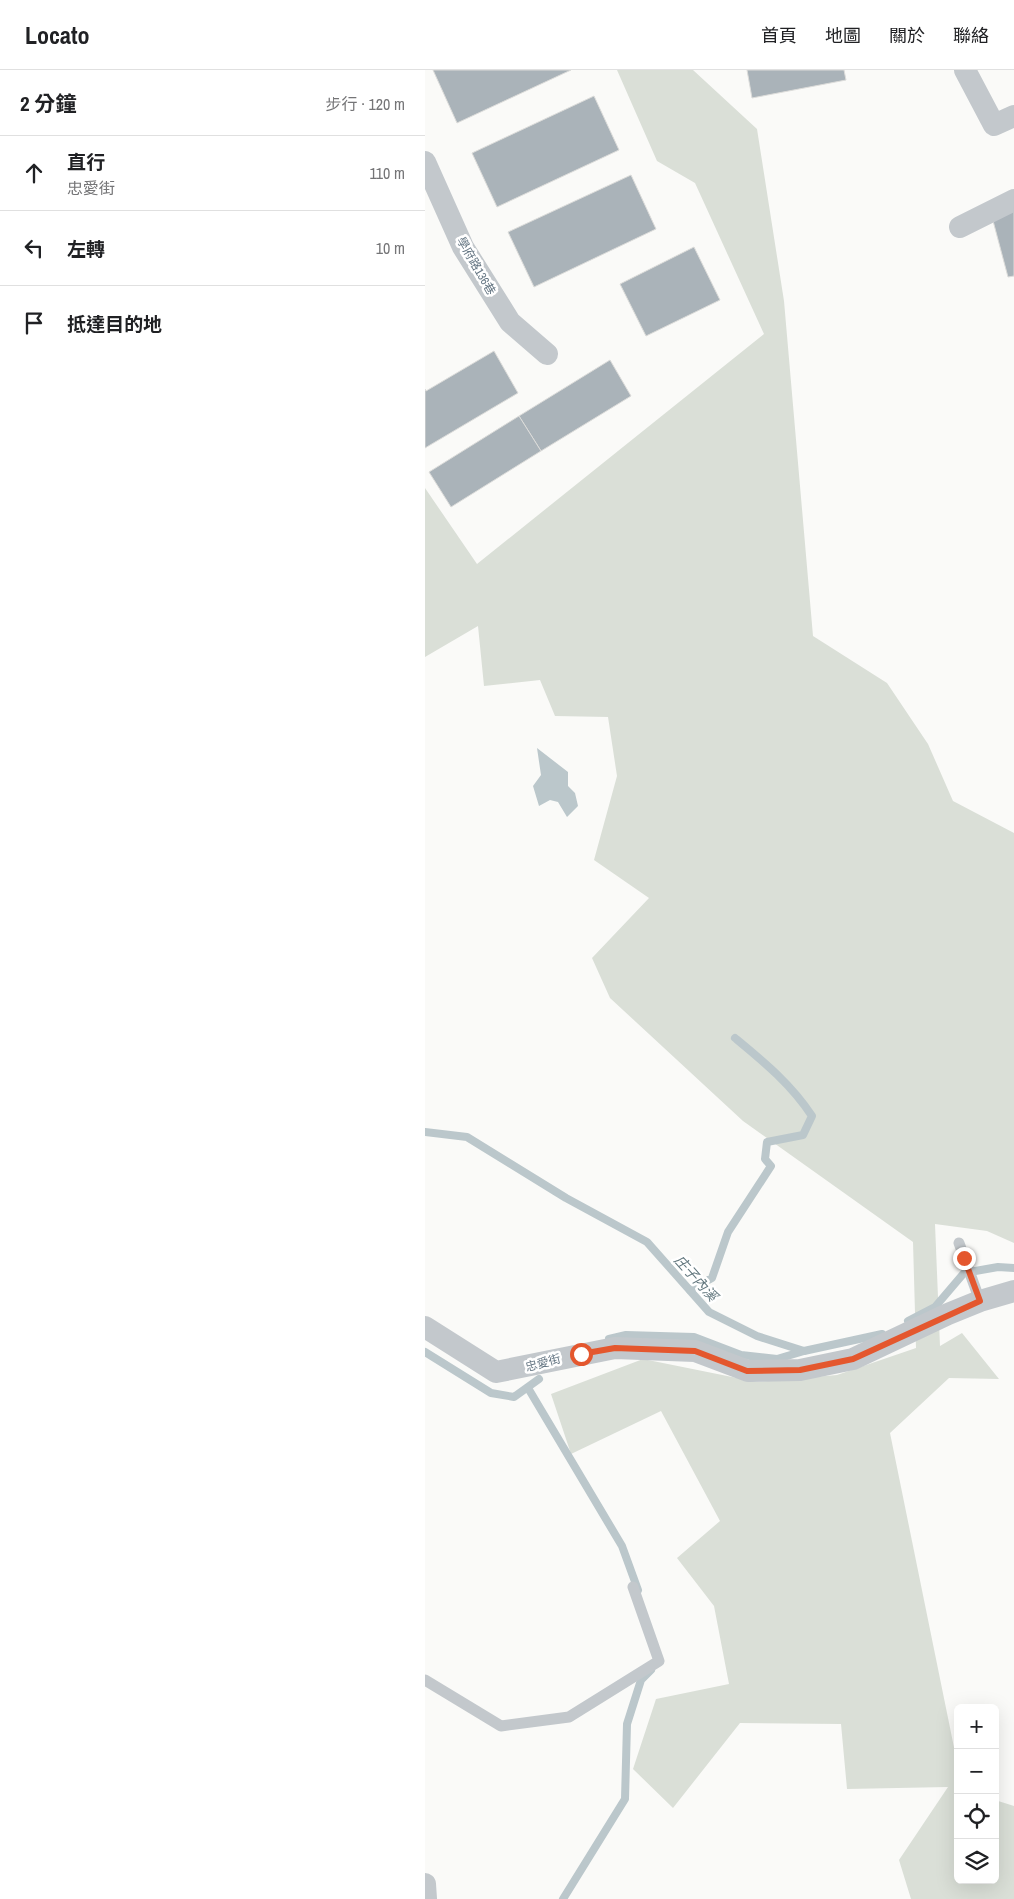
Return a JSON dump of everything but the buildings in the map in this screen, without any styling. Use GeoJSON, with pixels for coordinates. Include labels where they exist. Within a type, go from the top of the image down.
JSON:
{"type":"FeatureCollection","features":[{"type":"Feature","properties":{"kind":"street"},"geometry":{"type":"LineString","coordinates":[[965,70],[994,125],[1014,116]]}},
{"type":"Feature","properties":{"kind":"street","name":"學府路136巷"},"geometry":{"type":"LineString","coordinates":[[425,162],[463,247],[510,322],[547,354]]}},
{"type":"Feature","properties":{"kind":"street"},"geometry":{"type":"LineString","coordinates":[[960,227],[1014,200]]}},
{"type":"Feature","properties":{"kind":"street","name":"忠愛街"},"geometry":{"type":"LineString","coordinates":[[425,1327],[496,1372],[615,1348],[695,1351],[747,1371],[800,1370],[853,1359],[980,1301],[1014,1291]]}},
{"type":"Feature","properties":{"kind":"street"},"geometry":{"type":"LineString","coordinates":[[425,1884],[426,1899]]}},
{"type":"Feature","properties":{"kind":"lane"},"geometry":{"type":"LineString","coordinates":[[959,1243],[980,1301]]}},
{"type":"Feature","properties":{"kind":"lane"},"geometry":{"type":"LineString","coordinates":[[425,1680],[501,1726],[569,1717],[659,1661],[633,1586]]}},
{"type":"Feature","properties":{"kind":"shaded area"},"geometry":{"type":"Polygon","coordinates":[[[617,70],[693,70],[757,129],[784,301],[813,636],[887,683],[928,744],[953,801],[1014,833],[1014,1243],[987,1231],[935,1224],[940,1346],[962,1333],[999,1379],[949,1378],[890,1433],[954,1747],[954,1884],[999,1884],[999,1801],[1014,1806],[1014,1899],[911,1899],[899,1860],[948,1787],[847,1789],[841,1724],[740,1723],[673,1808],[633,1769],[656,1699],[729,1684],[714,1606],[677,1558],[720,1521],[661,1411],[571,1454],[551,1394],[643,1359],[757,1382],[837,1375],[916,1348],[913,1242],[743,1121],[610,998],[592,958],[649,898],[594,860],[617,776],[608,717],[555,716],[540,680],[484,686],[478,626],[425,657],[425,488],[477,564],[764,334],[695,183],[657,161],[617,70]]]}},
{"type":"Feature","properties":{"kind":"shaded area"},"geometry":{"type":"Polygon","coordinates":[[[537,748],[568,772],[568,786],[575,793],[578,806],[567,817],[558,802],[550,800],[539,806],[533,786],[541,775],[537,748]]]}},
{"type":"Feature","properties":{"kind":"waterway"},"geometry":{"type":"LineString","coordinates":[[690,1290],[712,1278],[728,1232],[771,1166],[765,1159],[767,1142],[803,1135],[812,1116],[786,1084],[735,1038]]}},
{"type":"Feature","properties":{"kind":"waterway","name":"庄子內溪"},"geometry":{"type":"LineString","coordinates":[[425,1132],[467,1137],[566,1198],[647,1242],[709,1312],[757,1336],[804,1351],[882,1334]]}},
{"type":"Feature","properties":{"kind":"waterway","name":"庄子內溪"},"geometry":{"type":"LineString","coordinates":[[908,1321],[935,1307],[964,1273],[998,1267],[1014,1268]]}},
{"type":"Feature","properties":{"kind":"waterway"},"geometry":{"type":"LineString","coordinates":[[609,1339],[626,1335],[694,1337],[741,1355],[777,1359],[804,1351]]}},
{"type":"Feature","properties":{"kind":"waterway"},"geometry":{"type":"LineString","coordinates":[[425,1352],[491,1393],[514,1397],[539,1379]]}},
{"type":"Feature","properties":{"kind":"waterway"},"geometry":{"type":"LineString","coordinates":[[528,1388],[622,1546],[638,1590]]}},
{"type":"Feature","properties":{"kind":"waterway"},"geometry":{"type":"LineString","coordinates":[[563,1899],[625,1799],[627,1724],[641,1680],[651,1670]]}},
{"type":"Feature","properties":{"kind":"route"},"geometry":{"type":"LineString","coordinates":[[581,1354],[615,1348],[695,1351],[747,1371],[800,1370],[853,1359],[980,1301],[964,1258]]}}]}
